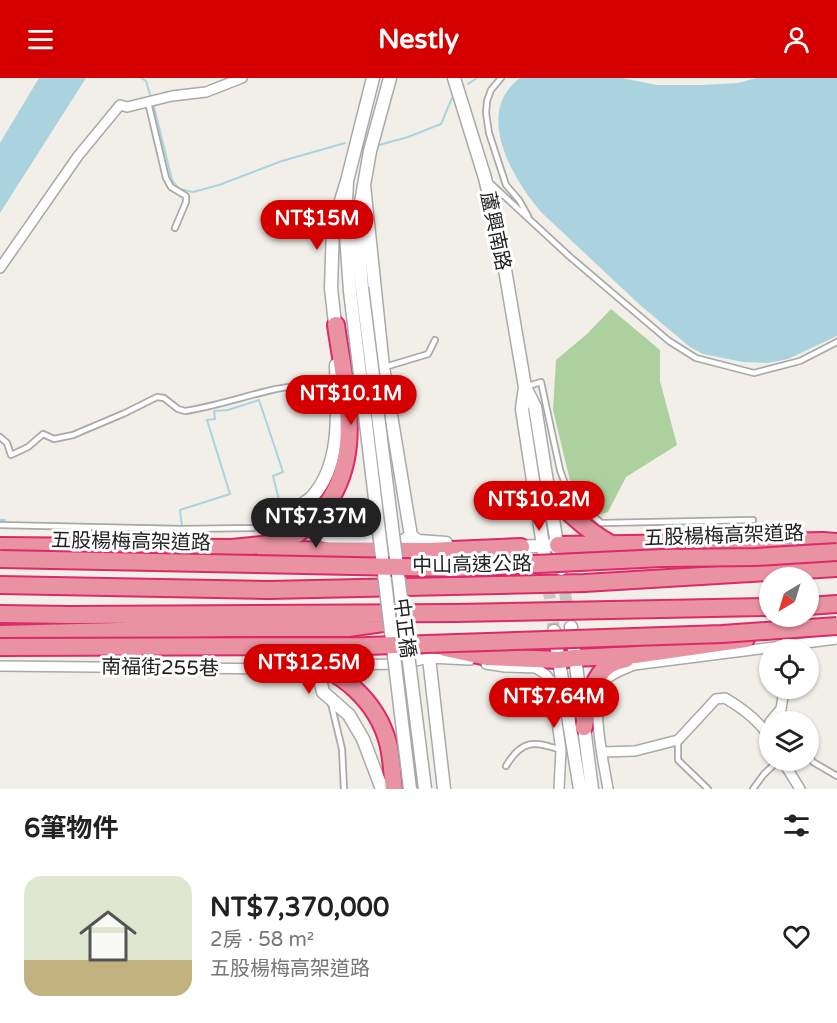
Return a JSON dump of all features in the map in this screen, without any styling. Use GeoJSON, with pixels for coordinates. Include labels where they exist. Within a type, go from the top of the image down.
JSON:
{"type":"FeatureCollection","features":[{"type":"Feature","properties":{"kind":"highway"},"geometry":{"type":"LineString","coordinates":[[232,548],[270,544],[303,530],[333,497],[347,456],[350,421],[336,325]]}},
{"type":"Feature","properties":{"kind":"highway"},"geometry":{"type":"LineString","coordinates":[[549,491],[564,509],[589,532],[612,545]]}},
{"type":"Feature","properties":{"kind":"highway"},"geometry":{"type":"LineString","coordinates":[[550,546],[837,542]]}},
{"type":"Feature","properties":{"kind":"highway"},"geometry":{"type":"LineString","coordinates":[[0,546],[343,551],[521,547]]}},
{"type":"Feature","properties":{"kind":"highway","name":"五股楊梅高架道路"},"geometry":{"type":"LineString","coordinates":[[0,559],[453,568],[837,552]]}},
{"type":"Feature","properties":{"kind":"highway","name":"中山高速公路"},"geometry":{"type":"LineString","coordinates":[[0,585],[269,590],[584,583],[837,568]]}},
{"type":"Feature","properties":{"kind":"highway"},"geometry":{"type":"LineString","coordinates":[[819,605],[837,604]]}},
{"type":"Feature","properties":{"kind":"highway"},"geometry":{"type":"LineString","coordinates":[[0,614],[456,613],[759,607]]}},
{"type":"Feature","properties":{"kind":"highway"},"geometry":{"type":"LineString","coordinates":[[0,634],[236,628],[348,628],[456,613]]}},
{"type":"Feature","properties":{"kind":"highway"},"geometry":{"type":"LineString","coordinates":[[0,647],[366,646],[837,628]]}},
{"type":"Feature","properties":{"kind":"highway"},"geometry":{"type":"LineString","coordinates":[[0,653],[287,655],[449,648],[488,657],[566,659],[635,655],[837,628]]}},
{"type":"Feature","properties":{"kind":"highway"},"geometry":{"type":"LineString","coordinates":[[287,655],[317,663],[361,693],[380,719],[389,744],[394,789]]}},
{"type":"Feature","properties":{"kind":"highway"},"geometry":{"type":"LineString","coordinates":[[584,727],[588,700],[600,675],[608,666],[635,655]]}},
{"type":"Feature","properties":{"kind":"street"},"geometry":{"type":"LineString","coordinates":[[0,267],[78,156],[120,105],[127,107],[172,96],[206,92],[242,78]]}},
{"type":"Feature","properties":{"kind":"street"},"geometry":{"type":"LineString","coordinates":[[372,78],[333,227],[331,288],[336,325],[335,446],[327,475],[311,498],[289,513],[291,520],[297,526],[330,537],[403,541],[411,536]]}},
{"type":"Feature","properties":{"kind":"street"},"geometry":{"type":"LineString","coordinates":[[356,290],[357,225],[370,152],[390,78]]}},
{"type":"Feature","properties":{"kind":"street","name":"蘆興南路"},"geometry":{"type":"LineString","coordinates":[[454,78],[485,178],[501,246],[525,387],[535,408],[549,491],[550,546],[546,569]]}},
{"type":"Feature","properties":{"kind":"street"},"geometry":{"type":"LineString","coordinates":[[347,180],[345,221],[356,290]]}},
{"type":"Feature","properties":{"kind":"street"},"geometry":{"type":"LineString","coordinates":[[364,185],[383,367],[411,536],[418,542],[468,542],[521,547],[550,546]]}},
{"type":"Feature","properties":{"kind":"street","name":"中正橋"},"geometry":{"type":"LineString","coordinates":[[356,290],[410,789]]}},
{"type":"Feature","properties":{"kind":"street","name":"中正橋"},"geometry":{"type":"LineString","coordinates":[[356,290],[425,789]]}},
{"type":"Feature","properties":{"kind":"street","name":"蘆興南路"},"geometry":{"type":"LineString","coordinates":[[525,387],[522,409],[550,546],[561,569]]}},
{"type":"Feature","properties":{"kind":"street"},"geometry":{"type":"LineString","coordinates":[[571,627],[566,659],[580,789]]}},
{"type":"Feature","properties":{"kind":"street"},"geometry":{"type":"LineString","coordinates":[[554,631],[566,659],[584,727],[592,789]]}},
{"type":"Feature","properties":{"kind":"street"},"geometry":{"type":"LineString","coordinates":[[608,789],[598,724],[598,696],[607,679],[621,670],[644,663],[837,639]]}},
{"type":"Feature","properties":{"kind":"street"},"geometry":{"type":"LineString","coordinates":[[338,665],[402,664],[429,658],[536,668],[551,681],[561,750],[560,789]]}},
{"type":"Feature","properties":{"kind":"street"},"geometry":{"type":"LineString","coordinates":[[429,658],[444,789]]}},
{"type":"Feature","properties":{"kind":"street","name":"南福街255巷"},"geometry":{"type":"LineString","coordinates":[[0,666],[285,669],[319,675]]}},
{"type":"Feature","properties":{"kind":"street"},"geometry":{"type":"LineString","coordinates":[[319,675],[323,692],[350,715],[363,739],[382,789]]}},
{"type":"Feature","properties":{"kind":"street"},"geometry":{"type":"LineString","coordinates":[[603,752],[635,751],[678,740],[716,699],[725,698],[759,719]]}},
{"type":"Feature","properties":{"kind":"street"},"geometry":{"type":"LineString","coordinates":[[782,709],[783,699]]}},
{"type":"Feature","properties":{"kind":"street"},"geometry":{"type":"LineString","coordinates":[[788,771],[800,789]]}},
{"type":"Feature","properties":{"kind":"lane"},"geometry":{"type":"LineString","coordinates":[[501,78],[491,90],[487,101],[489,133],[506,185],[519,200],[531,221]]}},
{"type":"Feature","properties":{"kind":"lane"},"geometry":{"type":"LineString","coordinates":[[151,101],[166,178],[171,188],[186,196],[186,202],[175,228]]}},
{"type":"Feature","properties":{"kind":"lane"},"geometry":{"type":"LineString","coordinates":[[485,178],[669,341],[696,358],[754,373],[800,361],[837,342]]}},
{"type":"Feature","properties":{"kind":"lane"},"geometry":{"type":"LineString","coordinates":[[383,367],[428,354],[435,340]]}},
{"type":"Feature","properties":{"kind":"lane"},"geometry":{"type":"LineString","coordinates":[[0,437],[7,443],[11,455],[28,447],[43,434],[54,439],[73,435],[111,420],[157,397],[164,398],[178,410],[185,411],[234,401],[288,386],[310,386],[336,382]]}},
{"type":"Feature","properties":{"kind":"lane"},"geometry":{"type":"LineString","coordinates":[[525,387],[542,382],[560,470],[568,492],[601,523],[753,520]]}},
{"type":"Feature","properties":{"kind":"lane"},"geometry":{"type":"LineString","coordinates":[[0,525],[180,529],[253,528],[289,513]]}},
{"type":"Feature","properties":{"kind":"lane"},"geometry":{"type":"LineString","coordinates":[[330,698],[342,749],[344,789]]}},
{"type":"Feature","properties":{"kind":"lane"},"geometry":{"type":"LineString","coordinates":[[678,740],[678,760],[708,789]]}},
{"type":"Feature","properties":{"kind":"lane"},"geometry":{"type":"LineString","coordinates":[[506,766],[514,753],[528,744],[538,743],[561,750]]}},
{"type":"Feature","properties":{"kind":"lane"},"geometry":{"type":"LineString","coordinates":[[819,766],[837,776]]}},
{"type":"Feature","properties":{"kind":"lane"},"geometry":{"type":"LineString","coordinates":[[753,789],[768,771]]}},
{"type":"Feature","properties":{"kind":"green space"},"geometry":{"type":"Polygon","coordinates":[[[611,309],[660,350],[660,381],[677,445],[626,477],[608,512],[597,515],[572,489],[553,410],[556,360],[587,334],[611,309]]]}},
{"type":"Feature","properties":{"kind":"water"},"geometry":{"type":"Polygon","coordinates":[[[39,78],[86,78],[0,213],[0,143],[39,78]]]}},
{"type":"Feature","properties":{"kind":"water"},"geometry":{"type":"Polygon","coordinates":[[[520,78],[622,78],[657,85],[702,85],[738,83],[756,78],[837,78],[837,336],[788,359],[768,363],[743,362],[703,354],[690,347],[640,305],[541,212],[519,182],[502,146],[499,127],[500,109],[506,92],[520,78]]]}},
{"type":"Feature","properties":{"kind":"waterway"},"geometry":{"type":"LineString","coordinates":[[141,78],[146,81],[151,98]]}},
{"type":"Feature","properties":{"kind":"waterway"},"geometry":{"type":"LineString","coordinates":[[468,84],[477,78]]}},
{"type":"Feature","properties":{"kind":"waterway"},"geometry":{"type":"LineString","coordinates":[[379,145],[441,124],[452,98]]}},
{"type":"Feature","properties":{"kind":"waterway"},"geometry":{"type":"LineString","coordinates":[[153,103],[172,180],[179,189],[193,192],[219,185],[282,161],[345,143]]}},
{"type":"Feature","properties":{"kind":"waterway"},"geometry":{"type":"LineString","coordinates":[[60,524],[182,526],[180,510],[230,494],[207,420],[215,419],[214,411],[228,410],[259,400],[283,472],[273,476],[281,508]]}},
{"type":"Feature","properties":{"kind":"waterway"},"geometry":{"type":"LineString","coordinates":[[0,520],[5,520]]}},
{"type":"Feature","properties":{"kind":"tunnel"},"geometry":{"type":"LineString","coordinates":[[546,569],[554,631]]}},
{"type":"Feature","properties":{"kind":"tunnel"},"geometry":{"type":"LineString","coordinates":[[562,575],[569,617]]}}]}
